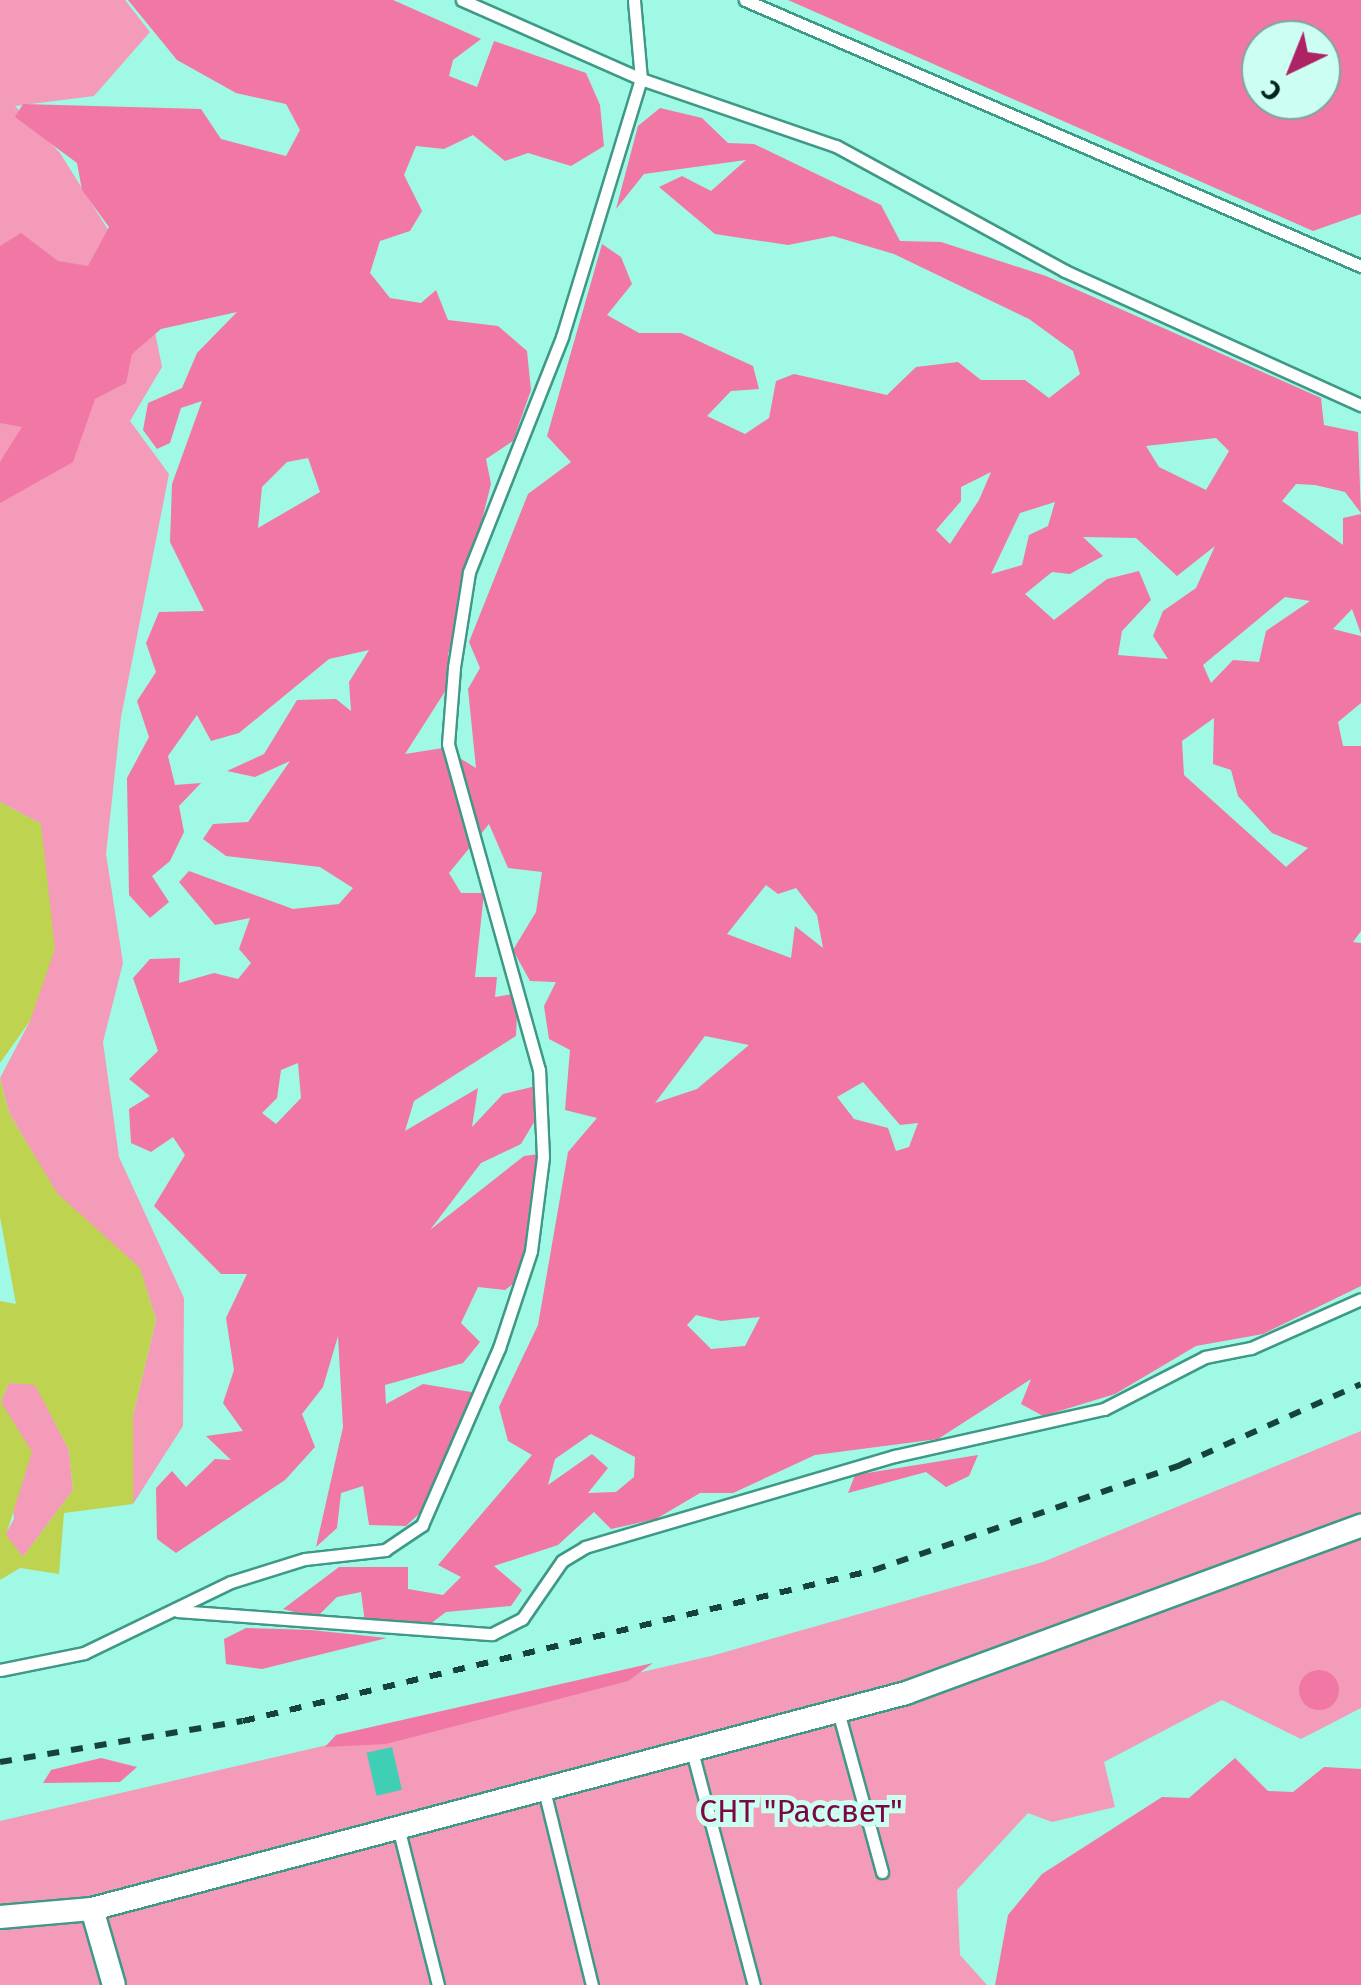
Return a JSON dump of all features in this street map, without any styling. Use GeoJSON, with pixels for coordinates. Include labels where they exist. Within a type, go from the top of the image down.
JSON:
{"type":"FeatureCollection","features":[{"type":"Feature","properties":{"kind":"street"},"geometry":{"type":"LineString","coordinates":[[0,1917],[92,1908],[838,1711],[1361,1526]]}},
{"type":"Feature","properties":{"kind":"street"},"geometry":{"type":"LineString","coordinates":[[92,1908],[114,1985]]}},
{"type":"Feature","properties":{"kind":"lane"},"geometry":{"type":"LineString","coordinates":[[462,0],[640,79],[836,146],[1065,271],[1361,406]]}},
{"type":"Feature","properties":{"kind":"lane"},"geometry":{"type":"LineString","coordinates":[[0,1670],[84,1653],[174,1611],[305,1559],[385,1550],[422,1525],[531,1251],[543,1157],[539,1070],[448,744],[454,667],[469,572],[562,337],[640,79],[634,0]]}},
{"type":"Feature","properties":{"kind":"lane"},"geometry":{"type":"LineString","coordinates":[[745,0],[1361,266]]}},
{"type":"Feature","properties":{"kind":"lane"},"geometry":{"type":"LineString","coordinates":[[174,1611],[492,1634],[522,1619],[562,1561],[585,1547],[895,1456],[1104,1408],[1205,1356],[1251,1348],[1361,1300]]}},
{"type":"Feature","properties":{"kind":"lane"},"geometry":{"type":"LineString","coordinates":[[838,1711],[882,1872]]}},
{"type":"Feature","properties":{"kind":"lane"},"geometry":{"type":"LineString","coordinates":[[692,1750],[754,1985]]}},
{"type":"Feature","properties":{"kind":"lane"},"geometry":{"type":"LineString","coordinates":[[544,1790],[592,1985]]}},
{"type":"Feature","properties":{"kind":"lane"},"geometry":{"type":"LineString","coordinates":[[398,1827],[438,1985]]}},
{"type":"Feature","properties":{"kind":"green space"},"geometry":{"type":"Polygon","coordinates":[[[0,0],[125,0],[150,32],[94,96],[15,106],[60,153],[147,292],[162,367],[130,421],[169,474],[121,717],[106,854],[123,963],[103,1042],[119,1157],[184,1298],[183,1426],[133,1504],[133,1415],[156,1320],[140,1269],[57,1194],[9,1113],[0,1078],[30,1021],[41,824],[0,802],[0,0]]]}},
{"type":"Feature","properties":{"kind":"green space"},"geometry":{"type":"Polygon","coordinates":[[[9,1383],[35,1384],[69,1450],[73,1490],[23,1557],[5,1535],[14,1519],[1,1402],[9,1383]]]}},
{"type":"Feature","properties":{"kind":"green space","name":"СНТ \"Рассвет\""},"geometry":{"type":"Polygon","coordinates":[[[1361,1431],[1361,1708],[1301,1739],[1222,1700],[1104,1762],[1115,1807],[1052,1822],[1028,1813],[957,1890],[960,1955],[987,1985],[0,1985],[0,1821],[711,1656],[1043,1562],[1361,1431]]]}},
{"type":"Feature","properties":{"kind":"shaded area"},"geometry":{"type":"Polygon","coordinates":[[[128,0],[393,0],[481,39],[453,60],[449,76],[477,87],[494,41],[586,73],[600,105],[604,146],[571,166],[528,153],[505,161],[473,135],[444,149],[416,146],[404,175],[422,211],[410,231],[380,241],[370,273],[390,298],[421,303],[436,290],[448,320],[498,326],[527,351],[531,390],[513,441],[486,459],[491,484],[448,655],[453,679],[405,754],[443,748],[476,768],[468,689],[480,668],[469,642],[528,494],[571,462],[547,436],[602,244],[621,257],[632,284],[607,315],[639,333],[681,333],[753,366],[759,389],[731,391],[707,416],[745,434],[769,418],[776,381],[794,374],[887,395],[916,367],[958,362],[981,380],[1025,380],[1049,398],[1080,374],[1073,351],[1029,319],[894,254],[833,236],[788,245],[715,234],[659,187],[682,176],[711,191],[746,160],[644,174],[616,209],[638,126],[660,108],[702,118],[728,143],[754,144],[881,205],[900,241],[941,242],[1046,276],[1321,398],[1324,425],[1358,432],[1361,513],[1345,492],[1315,485],[1296,484],[1282,501],[1343,545],[1343,518],[1361,514],[1361,634],[1352,609],[1333,629],[1361,636],[1361,703],[1338,722],[1343,746],[1361,746],[1361,931],[1353,942],[1361,943],[1361,1286],[1263,1334],[1196,1346],[1115,1394],[1043,1416],[1021,1404],[1031,1379],[938,1439],[815,1455],[733,1493],[700,1493],[656,1519],[611,1529],[594,1512],[558,1545],[494,1566],[522,1590],[511,1606],[446,1612],[426,1627],[365,1623],[361,1592],[337,1597],[316,1618],[283,1609],[339,1567],[408,1567],[408,1589],[443,1595],[461,1577],[438,1565],[532,1455],[508,1441],[499,1407],[538,1325],[568,1152],[597,1118],[565,1110],[570,1050],[549,1039],[544,1006],[556,982],[530,981],[513,950],[536,912],[542,872],[508,868],[489,824],[449,873],[461,893],[484,893],[475,977],[497,977],[495,997],[518,993],[516,1036],[414,1101],[405,1131],[478,1088],[472,1127],[503,1094],[536,1086],[546,1102],[521,1144],[481,1163],[430,1230],[524,1156],[547,1153],[548,1181],[527,1273],[505,1290],[478,1287],[461,1323],[480,1342],[463,1363],[385,1385],[386,1404],[423,1384],[477,1393],[434,1500],[406,1526],[369,1525],[363,1486],[341,1493],[337,1528],[316,1547],[343,1427],[338,1336],[323,1387],[302,1414],[315,1447],[285,1480],[176,1553],[157,1539],[156,1488],[172,1471],[186,1487],[215,1459],[231,1460],[206,1436],[243,1431],[223,1403],[234,1370],[226,1318],[247,1274],[221,1274],[154,1206],[185,1155],[173,1137],[151,1152],[131,1143],[129,1109],[150,1096],[129,1079],[158,1051],[133,978],[150,959],[180,958],[179,983],[214,973],[238,979],[251,963],[239,949],[250,918],[215,925],[179,882],[189,871],[293,909],[339,904],[353,888],[320,867],[226,856],[203,839],[213,824],[248,822],[290,761],[255,777],[227,771],[264,754],[297,700],[336,699],[351,711],[349,682],[369,650],[329,659],[239,733],[211,741],[197,715],[168,756],[175,785],[201,783],[179,806],[184,832],[170,861],[152,876],[169,902],[150,918],[129,895],[127,778],[149,737],[137,701],[156,672],[146,643],[159,612],[204,611],[170,542],[172,484],[202,401],[181,408],[170,443],[157,449],[143,430],[148,403],[182,388],[197,353],[237,312],[161,329],[132,354],[126,383],[95,399],[73,462],[0,503],[0,462],[22,427],[0,423],[0,246],[21,233],[58,261],[88,266],[109,227],[82,190],[77,163],[15,117],[23,104],[201,109],[221,139],[286,156],[300,130],[286,104],[236,93],[177,60],[128,0]],[[1216,438],[1146,446],[1159,467],[1206,490],[1229,451],[1216,438]],[[308,458],[287,462],[262,487],[258,528],[320,492],[308,458]],[[991,472],[961,487],[961,501],[936,530],[950,544],[979,500],[991,472]],[[1055,502],[1020,513],[991,574],[1022,565],[1029,535],[1048,526],[1055,502]],[[1083,537],[1103,556],[1070,574],[1052,572],[1025,594],[1054,620],[1107,579],[1139,571],[1151,600],[1122,631],[1118,655],[1168,659],[1153,636],[1163,611],[1196,588],[1215,546],[1177,576],[1136,538],[1083,537]],[[1285,597],[1203,665],[1211,683],[1233,660],[1259,662],[1266,631],[1310,601],[1285,597]],[[1214,718],[1182,741],[1184,775],[1286,867],[1308,848],[1272,833],[1238,796],[1231,770],[1213,764],[1214,718]],[[766,885],[727,934],[791,958],[795,926],[823,948],[817,915],[796,888],[778,894],[766,885]],[[705,1036],[655,1103],[697,1089],[749,1045],[705,1036]],[[298,1063],[281,1070],[277,1098],[262,1113],[276,1124],[301,1098],[298,1063]],[[863,1082],[837,1097],[854,1119],[888,1128],[896,1151],[909,1147],[918,1123],[900,1125],[863,1082]],[[696,1315],[687,1325],[711,1349],[745,1346],[760,1317],[721,1321],[696,1315]],[[591,1434],[555,1459],[548,1485],[592,1454],[608,1468],[588,1493],[616,1492],[634,1477],[635,1457],[591,1434]]]}},
{"type":"Feature","properties":{"kind":"shaded area"},"geometry":{"type":"Polygon","coordinates":[[[788,0],[1361,0],[1361,214],[1313,231],[788,0]]]}},
{"type":"Feature","properties":{"kind":"shaded area"},"geometry":{"type":"Polygon","coordinates":[[[0,802],[41,824],[55,949],[30,1021],[0,1063],[0,802]]]}},
{"type":"Feature","properties":{"kind":"shaded area"},"geometry":{"type":"Polygon","coordinates":[[[0,1078],[9,1113],[57,1193],[140,1268],[156,1320],[133,1415],[133,1504],[64,1513],[59,1574],[20,1568],[0,1580],[0,1301],[16,1304],[0,1217],[0,1078]],[[9,1383],[1,1402],[32,1452],[6,1535],[23,1557],[73,1490],[69,1450],[35,1385],[9,1383]]]}},
{"type":"Feature","properties":{"kind":"shaded area"},"geometry":{"type":"Polygon","coordinates":[[[978,1455],[969,1476],[946,1487],[926,1472],[848,1493],[855,1475],[978,1455]]]}},
{"type":"Feature","properties":{"kind":"shaded area"},"geometry":{"type":"Polygon","coordinates":[[[246,1628],[387,1638],[262,1669],[226,1664],[224,1639],[246,1628]]]}},
{"type":"Feature","properties":{"kind":"shaded area"},"geometry":{"type":"Polygon","coordinates":[[[653,1663],[628,1681],[386,1744],[325,1747],[336,1735],[653,1663]]]}},
{"type":"Feature","properties":{"kind":"shaded area"},"geometry":{"type":"Polygon","coordinates":[[[1319,1670],[1333,1676],[1339,1690],[1333,1704],[1319,1710],[1305,1704],[1299,1690],[1305,1676],[1319,1670]]]}},
{"type":"Feature","properties":{"kind":"shaded area"},"geometry":{"type":"Polygon","coordinates":[[[101,1758],[137,1767],[120,1782],[43,1783],[51,1770],[101,1758]]]}},
{"type":"Feature","properties":{"kind":"shaded area"},"geometry":{"type":"Polygon","coordinates":[[[1235,1758],[1268,1791],[1293,1792],[1324,1767],[1361,1769],[1361,1985],[995,1985],[1008,1915],[1042,1874],[1162,1797],[1189,1798],[1235,1758]]]}},
{"type":"Feature","properties":{"kind":"building"},"geometry":{"type":"Polygon","coordinates":[[[392,1747],[402,1790],[377,1796],[367,1753],[392,1747]]]}},
{"type":"Feature","properties":{"kind":"railway"},"geometry":{"type":"LineString","coordinates":[[0,1762],[243,1721],[874,1570],[1180,1465],[1361,1384]]}}]}
